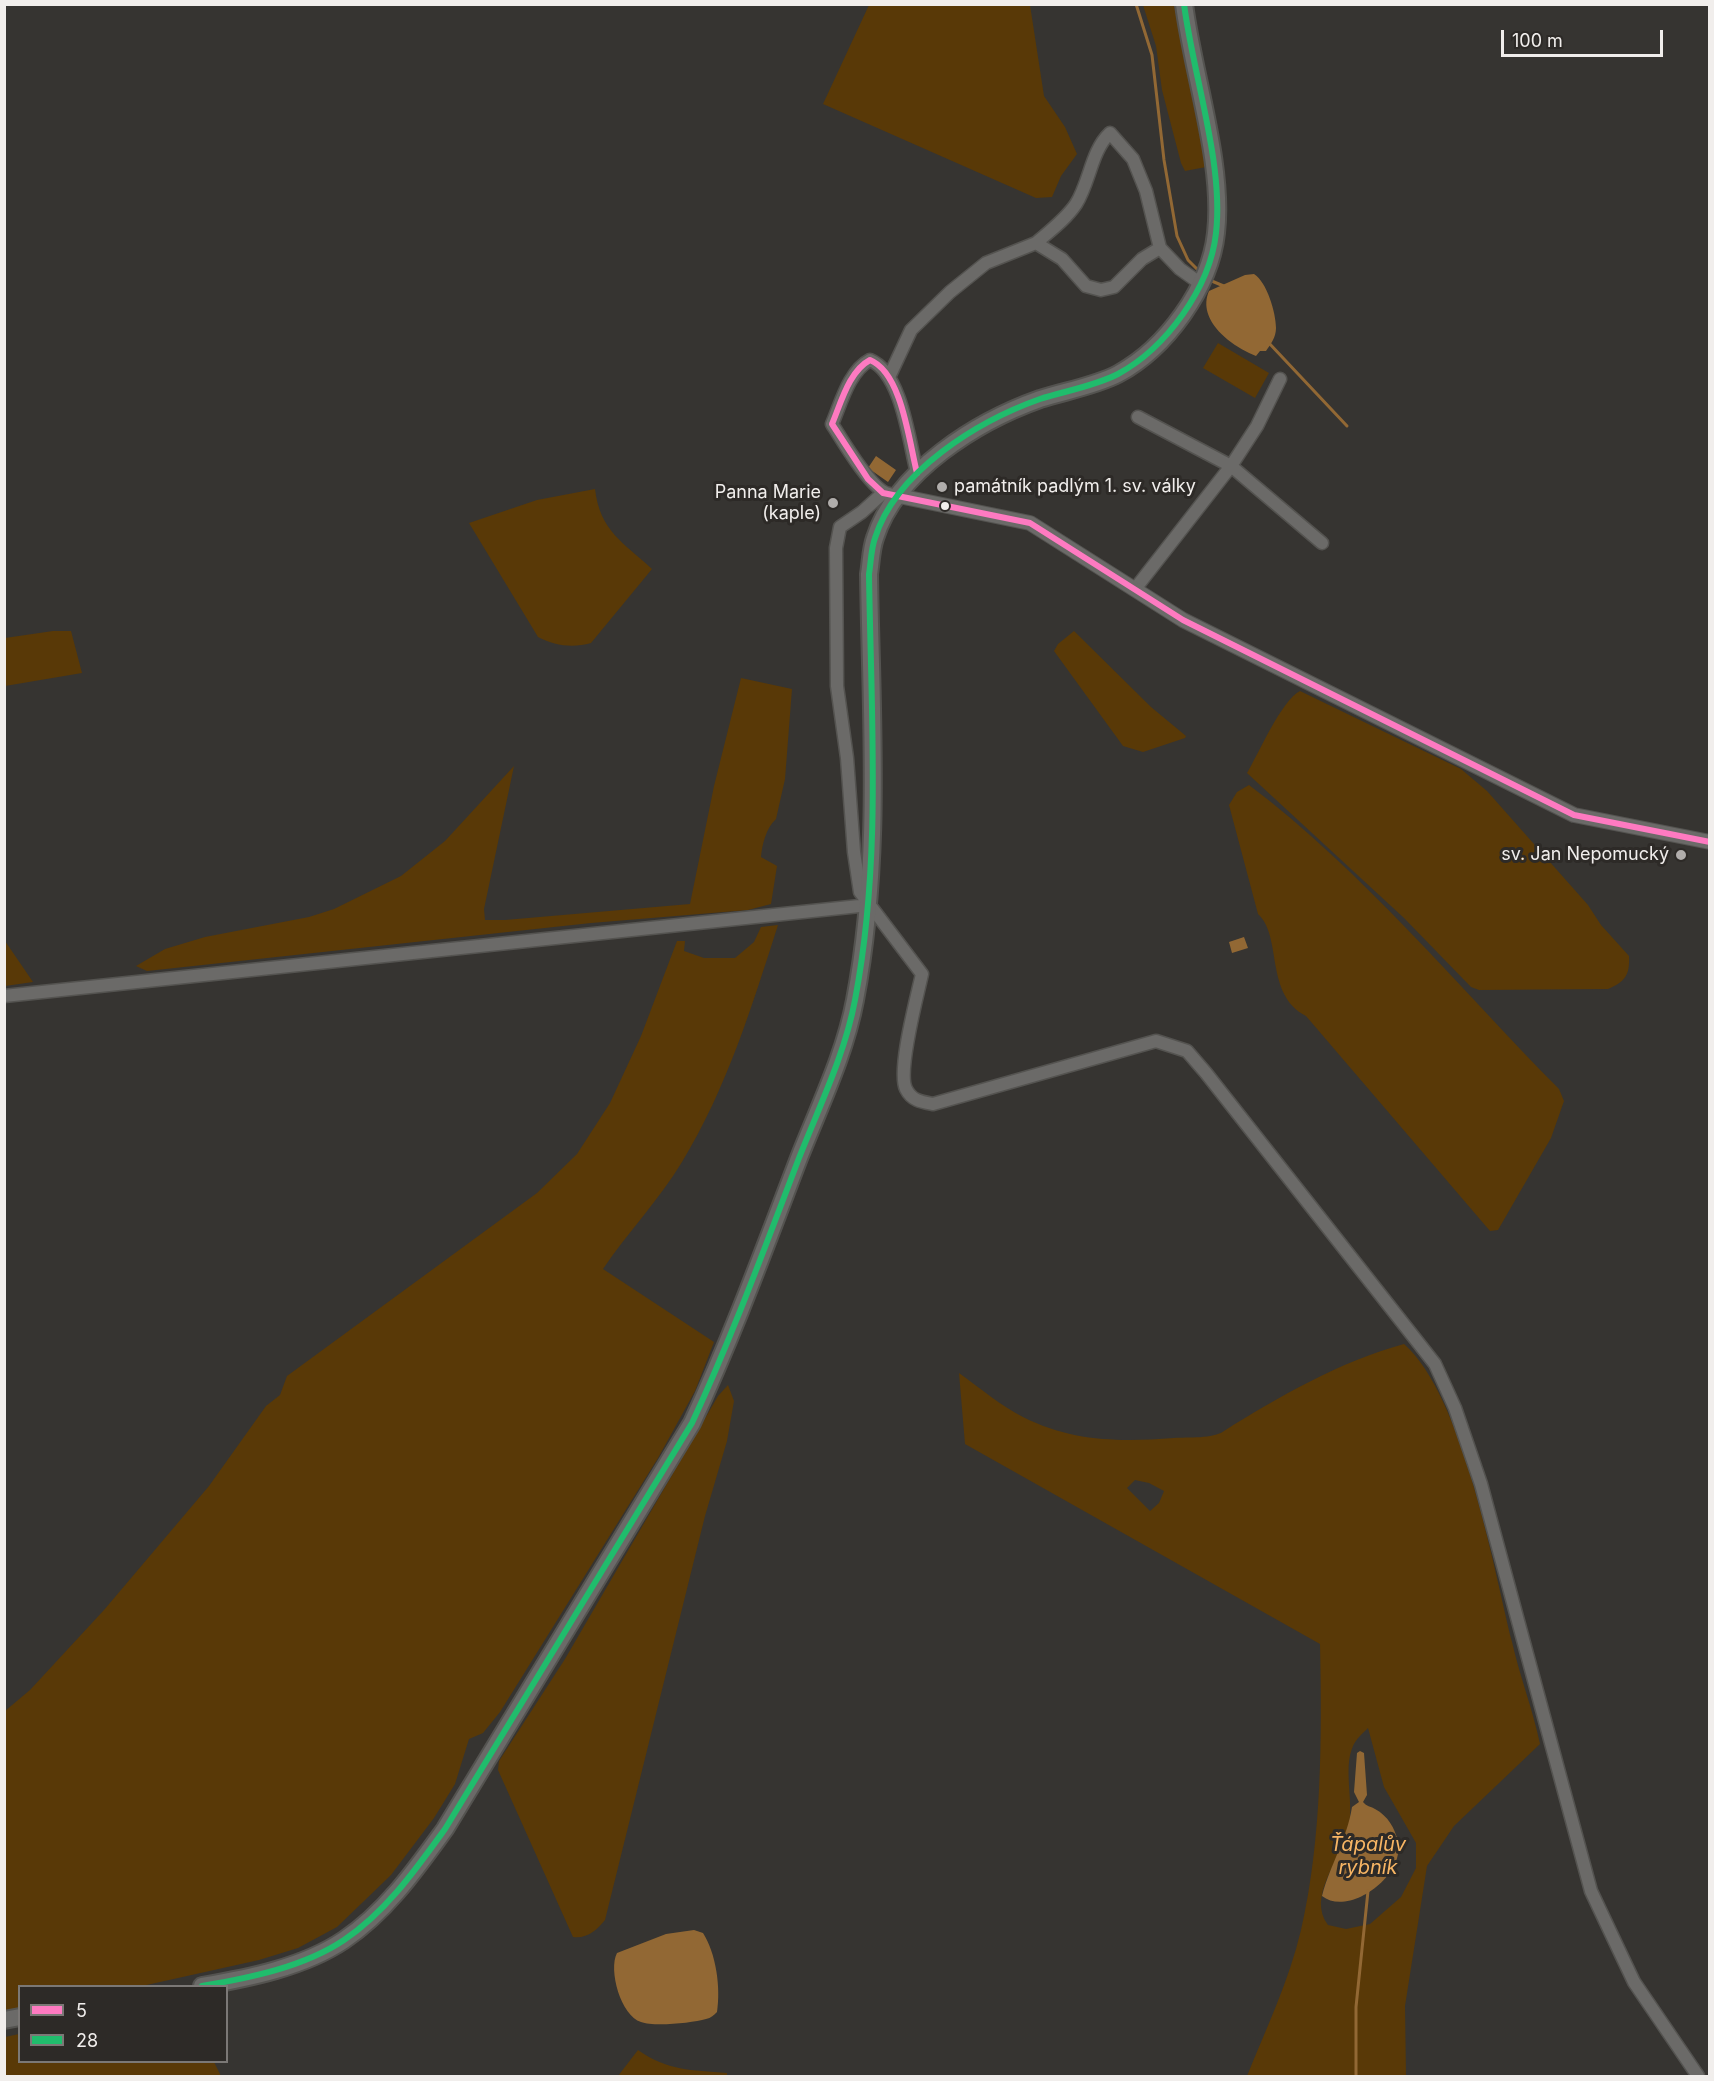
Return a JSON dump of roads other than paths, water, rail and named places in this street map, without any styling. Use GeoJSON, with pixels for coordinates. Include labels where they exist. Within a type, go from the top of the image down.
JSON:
{"type":"FeatureCollection","features":[{"type":"Feature","properties":{"kind":"main road"},"geometry":{"type":"LineString","coordinates":[[207,1985],[277,1970],[311,1957],[344,1940],[382,1909],[418,1867],[445,1829],[692,1423],[721,1360],[836,1062],[855,1003],[869,905],[873,816],[869,574],[874,538],[891,494],[976,427],[1038,400],[1118,374],[1166,335],[1201,284],[1211,260],[1218,214],[1214,169],[1185,4]]}},
{"type":"Feature","properties":{"kind":"street"},"geometry":{"type":"LineString","coordinates":[[890,375],[911,330],[950,292],[986,263],[1036,243],[1057,226],[1076,203],[1102,141],[1110,133],[1133,159],[1146,191],[1160,248],[1180,269],[1201,284]]}},
{"type":"Feature","properties":{"kind":"street"},"geometry":{"type":"LineString","coordinates":[[1036,243],[1062,260],[1086,286],[1101,290],[1114,287],[1142,260],[1160,248]]}},
{"type":"Feature","properties":{"kind":"street"},"geometry":{"type":"LineString","coordinates":[[917,473],[890,375],[878,363],[870,360],[862,364],[846,390],[832,424],[868,479],[891,494],[1030,523],[1184,620],[1574,815],[1710,842]]}},
{"type":"Feature","properties":{"kind":"street"},"geometry":{"type":"LineString","coordinates":[[1135,589],[1231,466],[1257,426],[1280,379]]}},
{"type":"Feature","properties":{"kind":"street"},"geometry":{"type":"LineString","coordinates":[[1138,417],[1231,466],[1322,543]]}},
{"type":"Feature","properties":{"kind":"street"},"geometry":{"type":"LineString","coordinates":[[891,494],[840,527],[836,548],[837,686],[848,758],[854,852],[860,892],[922,974],[904,1068],[906,1089],[916,1101],[933,1104],[1156,1041],[1187,1051],[1435,1364],[1455,1408],[1481,1484],[1591,1892],[1634,1982],[1698,2076]]}},
{"type":"Feature","properties":{"kind":"street"},"geometry":{"type":"LineString","coordinates":[[4,996],[869,905]]}},
{"type":"Feature","properties":{"kind":"water"},"geometry":{"type":"Polygon","coordinates":[[[1254,274],[1263,284],[1270,298],[1276,328],[1266,351],[1260,351],[1256,356],[1237,346],[1219,331],[1212,322],[1206,302],[1209,291],[1245,275],[1254,274]]]}},
{"type":"Feature","properties":{"kind":"water"},"geometry":{"type":"Polygon","coordinates":[[[876,456],[896,470],[888,482],[868,468],[876,456]]]}},
{"type":"Feature","properties":{"kind":"water"},"geometry":{"type":"Polygon","coordinates":[[[1244,937],[1248,948],[1232,953],[1229,942],[1244,937]]]}},
{"type":"Feature","properties":{"kind":"water","name":"Ťápalův rybník"},"geometry":{"type":"Polygon","coordinates":[[[1360,1751],[1364,1753],[1367,1795],[1363,1802],[1384,1815],[1390,1823],[1398,1842],[1398,1855],[1393,1868],[1372,1890],[1346,1901],[1333,1901],[1322,1896],[1350,1819],[1352,1807],[1359,1802],[1354,1792],[1357,1753],[1360,1751]]]}},
{"type":"Feature","properties":{"kind":"water"},"geometry":{"type":"Polygon","coordinates":[[[694,1930],[703,1933],[714,1960],[718,1982],[717,2012],[708,2019],[673,2024],[647,2023],[634,2018],[622,2002],[615,1981],[617,1953],[666,1934],[694,1930]]]}},
{"type":"Feature","properties":{"kind":"waterway"},"geometry":{"type":"LineString","coordinates":[[1136,4],[1152,55],[1164,160],[1177,236],[1188,260],[1201,273]]}},
{"type":"Feature","properties":{"kind":"waterway"},"geometry":{"type":"LineString","coordinates":[[1207,279],[1226,287]]}},
{"type":"Feature","properties":{"kind":"waterway"},"geometry":{"type":"LineString","coordinates":[[1268,342],[1347,426]]}},
{"type":"Feature","properties":{"kind":"waterway"},"geometry":{"type":"LineString","coordinates":[[1356,2076],[1356,2007],[1368,1891]]}},
{"type":"Feature","properties":{"kind":"place","name":"památník padlým 1. sv. války"},"geometry":{"type":"Point","coordinates":[942,487]}},
{"type":"Feature","properties":{"kind":"place","name":"Panna Marie (kaple)"},"geometry":{"type":"Point","coordinates":[833,503]}},
{"type":"Feature","properties":{"kind":"place","name":"sv. Jan Nepomucký"},"geometry":{"type":"Point","coordinates":[1681,855]}}]}
